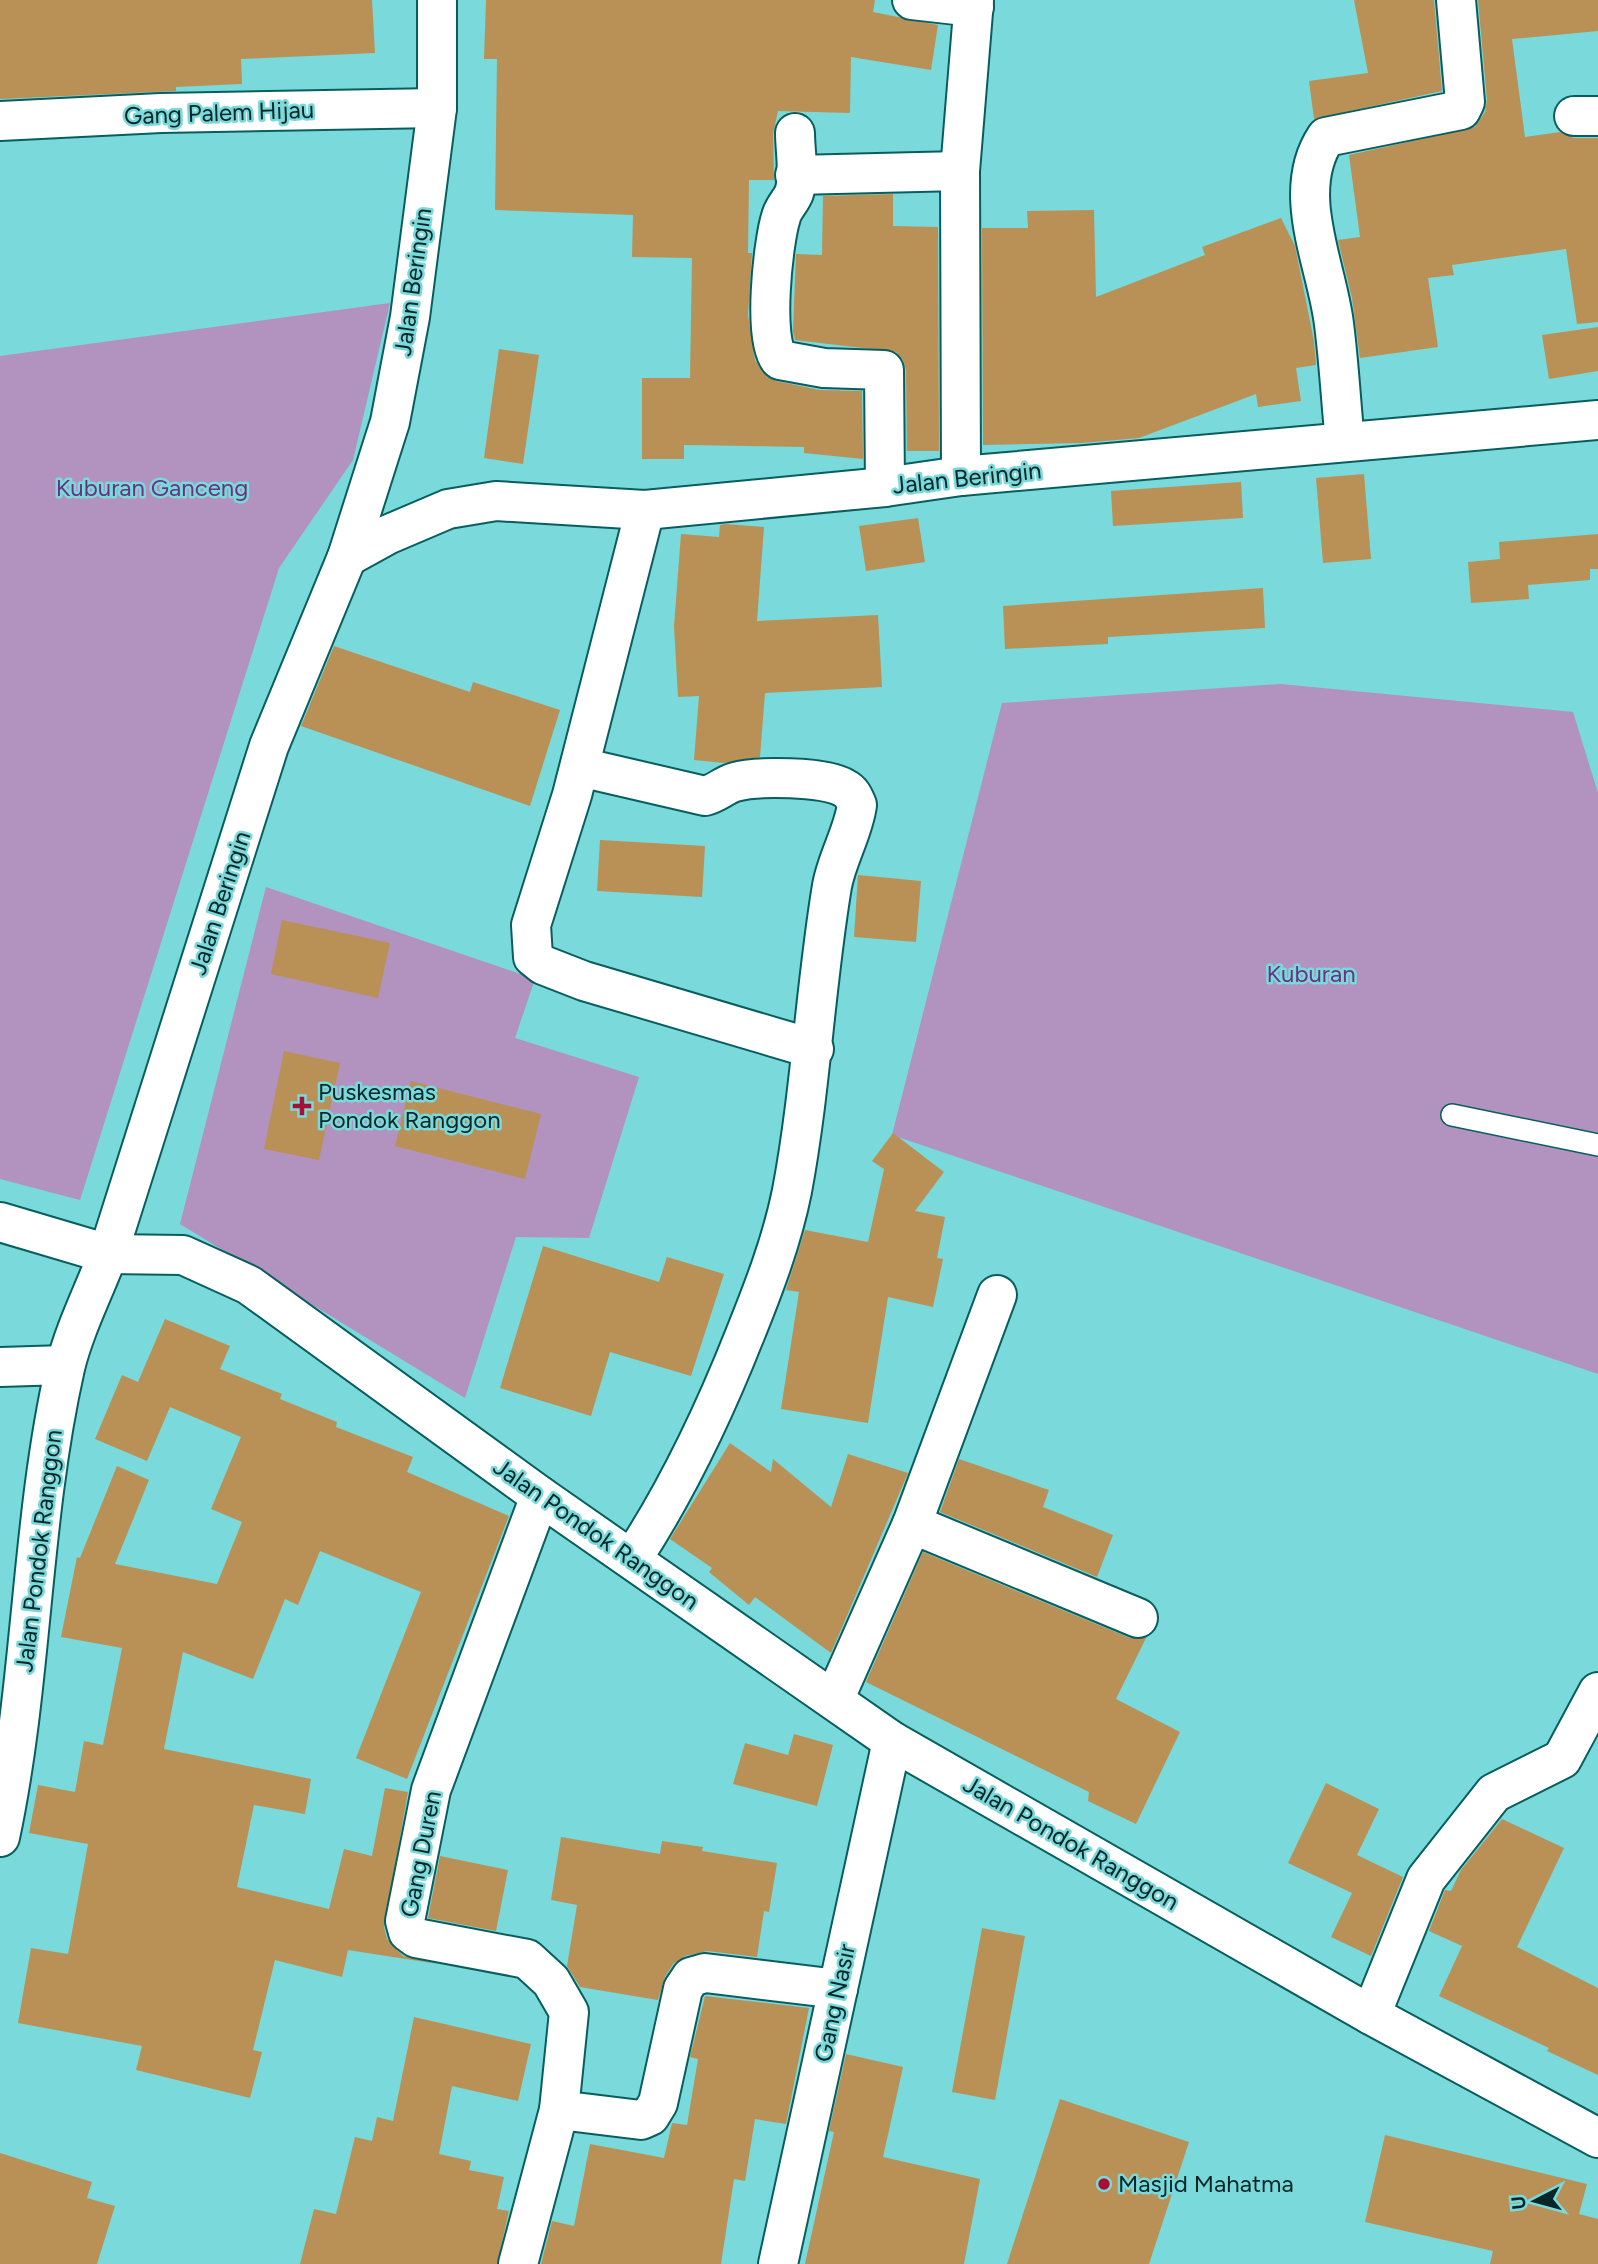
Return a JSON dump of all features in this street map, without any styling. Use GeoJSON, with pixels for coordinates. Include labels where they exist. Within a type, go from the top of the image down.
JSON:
{"type":"FeatureCollection","features":[{"type":"Feature","properties":{"kind":"street","name":"Jalan Beringin"},"geometry":{"type":"LineString","coordinates":[[108,1254],[269,747],[347,557],[390,422],[410,317],[437,108],[437,0]]}},
{"type":"Feature","properties":{"kind":"street"},"geometry":{"type":"LineString","coordinates":[[912,0],[974,4],[960,171],[961,476]]}},
{"type":"Feature","properties":{"kind":"street"},"geometry":{"type":"LineString","coordinates":[[1345,442],[1334,322],[1310,212],[1316,152],[1326,137],[1461,110],[1465,102],[1456,0]]}},
{"type":"Feature","properties":{"kind":"street","name":"Gang Palem Hijau"},"geometry":{"type":"LineString","coordinates":[[0,121],[161,113],[437,108]]}},
{"type":"Feature","properties":{"kind":"street"},"geometry":{"type":"LineString","coordinates":[[795,133],[794,192],[780,217],[771,292],[772,348],[780,360],[798,365],[884,370],[885,487]]}},
{"type":"Feature","properties":{"kind":"street"},"geometry":{"type":"LineString","coordinates":[[795,175],[960,171]]}},
{"type":"Feature","properties":{"kind":"street","name":"Jalan Beringin"},"geometry":{"type":"LineString","coordinates":[[347,557],[387,535],[447,509],[496,501],[645,510],[885,487],[961,476],[1598,420]]}},
{"type":"Feature","properties":{"kind":"street"},"geometry":{"type":"LineString","coordinates":[[645,510],[580,767],[531,925],[533,957],[543,965],[584,981],[814,1049]]}},
{"type":"Feature","properties":{"kind":"street"},"geometry":{"type":"LineString","coordinates":[[580,767],[705,796],[719,792],[731,783],[749,779],[827,782],[853,795],[857,805],[854,822],[833,883],[816,996],[814,1049],[791,1194],[765,1284],[690,1461],[632,1559]]}},
{"type":"Feature","properties":{"kind":"street"},"geometry":{"type":"LineString","coordinates":[[0,1222],[108,1254]]}},
{"type":"Feature","properties":{"kind":"street","name":"Jalan Pondok Ranggon"},"geometry":{"type":"LineString","coordinates":[[0,1838],[13,1778],[40,1505],[65,1365],[108,1254],[183,1255],[249,1285],[540,1496],[892,1741],[1371,2015],[1598,2138]]}},
{"type":"Feature","properties":{"kind":"street"},"geometry":{"type":"LineString","coordinates":[[834,1700],[912,1524],[997,1295]]}},
{"type":"Feature","properties":{"kind":"street"},"geometry":{"type":"LineString","coordinates":[[0,1367],[65,1365]]}},
{"type":"Feature","properties":{"kind":"street","name":"Gang Duren"},"geometry":{"type":"LineString","coordinates":[[518,2264],[559,2110],[569,2012],[551,1981],[527,1959],[416,1938],[408,1932],[405,1921],[431,1790],[540,1496]]}},
{"type":"Feature","properties":{"kind":"street"},"geometry":{"type":"LineString","coordinates":[[912,1524],[1138,1618]]}},
{"type":"Feature","properties":{"kind":"street"},"geometry":{"type":"LineString","coordinates":[[1371,2015],[1426,1879],[1494,1793],[1562,1759],[1598,1692]]}},
{"type":"Feature","properties":{"kind":"street","name":"Gang Nasir"},"geometry":{"type":"LineString","coordinates":[[778,2264],[892,1741]]}},
{"type":"Feature","properties":{"kind":"street"},"geometry":{"type":"LineString","coordinates":[[559,2110],[641,2120],[650,2116],[658,2103],[683,1989],[691,1977],[705,1973],[838,1989]]}},
{"type":"Feature","properties":{"kind":"lane"},"geometry":{"type":"LineString","coordinates":[[1452,1115],[1598,1144]]}},
{"type":"Feature","properties":{"kind":"green space","name":"Kuburan Ganceng"},"geometry":{"type":"Polygon","coordinates":[[[390,303],[353,460],[279,568],[80,1200],[0,1179],[0,356],[390,303]]]}},
{"type":"Feature","properties":{"kind":"green space","name":"Kuburan"},"geometry":{"type":"Polygon","coordinates":[[[1281,684],[1573,712],[1598,793],[1598,1374],[892,1135],[1002,703],[1281,684]]]}},
{"type":"Feature","properties":{"kind":"green space"},"geometry":{"type":"Polygon","coordinates":[[[266,887],[535,979],[515,1038],[639,1077],[589,1238],[516,1237],[465,1398],[180,1224],[266,887]]]}},
{"type":"Feature","properties":{"kind":"building"},"geometry":{"type":"Polygon","coordinates":[[[0,0],[372,0],[375,53],[241,59],[242,84],[176,87],[176,91],[0,99],[0,0]]]}},
{"type":"Feature","properties":{"kind":"building"},"geometry":{"type":"Polygon","coordinates":[[[486,0],[875,0],[873,12],[938,25],[931,70],[851,57],[850,113],[778,111],[773,134],[774,180],[749,180],[748,253],[752,253],[748,315],[755,360],[767,377],[776,381],[820,390],[862,391],[863,459],[804,453],[804,447],[684,445],[684,459],[642,459],[642,378],[690,378],[692,258],[632,257],[633,215],[495,210],[497,59],[484,59],[486,0]]]}},
{"type":"Feature","properties":{"kind":"building"},"geometry":{"type":"Polygon","coordinates":[[[1354,0],[1434,0],[1442,91],[1314,119],[1309,81],[1368,73],[1354,0]]]}},
{"type":"Feature","properties":{"kind":"building"},"geometry":{"type":"Polygon","coordinates":[[[1478,0],[1598,0],[1598,31],[1512,39],[1525,137],[1560,132],[1574,138],[1598,138],[1598,322],[1577,324],[1566,249],[1452,265],[1454,275],[1428,278],[1438,347],[1360,358],[1352,298],[1338,240],[1360,237],[1349,155],[1475,127],[1485,112],[1487,100],[1478,0]]]}},
{"type":"Feature","properties":{"kind":"building"},"geometry":{"type":"Polygon","coordinates":[[[893,194],[893,226],[938,227],[939,451],[907,451],[906,370],[903,360],[896,352],[795,340],[793,331],[796,254],[822,255],[823,196],[893,194]]]}},
{"type":"Feature","properties":{"kind":"building"},"geometry":{"type":"Polygon","coordinates":[[[1094,210],[1096,297],[1205,255],[1202,247],[1281,218],[1295,246],[1314,341],[1316,365],[1296,368],[1301,401],[1258,407],[1256,394],[1139,438],[1082,443],[983,445],[982,228],[1028,228],[1027,211],[1094,210]]]}},
{"type":"Feature","properties":{"kind":"building"},"geometry":{"type":"Polygon","coordinates":[[[1598,327],[1598,371],[1549,379],[1542,335],[1598,327]]]}},
{"type":"Feature","properties":{"kind":"building"},"geometry":{"type":"Polygon","coordinates":[[[499,349],[539,355],[523,464],[484,458],[499,349]]]}},
{"type":"Feature","properties":{"kind":"building"},"geometry":{"type":"Polygon","coordinates":[[[1364,474],[1371,559],[1323,563],[1316,478],[1364,474]]]}},
{"type":"Feature","properties":{"kind":"building"},"geometry":{"type":"Polygon","coordinates":[[[1241,482],[1243,518],[1113,526],[1111,491],[1241,482]]]}},
{"type":"Feature","properties":{"kind":"building"},"geometry":{"type":"Polygon","coordinates":[[[918,518],[925,562],[866,571],[859,526],[918,518]]]}},
{"type":"Feature","properties":{"kind":"building"},"geometry":{"type":"Polygon","coordinates":[[[720,525],[764,527],[757,621],[878,615],[882,687],[765,693],[760,757],[724,763],[694,760],[699,696],[678,697],[674,626],[681,534],[719,537],[720,525]]]}},
{"type":"Feature","properties":{"kind":"building"},"geometry":{"type":"Polygon","coordinates":[[[1598,534],[1598,569],[1590,569],[1590,580],[1528,585],[1529,599],[1471,603],[1468,562],[1500,559],[1499,542],[1598,534]]]}},
{"type":"Feature","properties":{"kind":"building"},"geometry":{"type":"Polygon","coordinates":[[[1263,588],[1265,628],[1108,637],[1108,644],[1005,649],[1003,606],[1263,588]]]}},
{"type":"Feature","properties":{"kind":"building"},"geometry":{"type":"Polygon","coordinates":[[[334,646],[470,692],[473,682],[560,710],[530,806],[301,726],[334,646]]]}},
{"type":"Feature","properties":{"kind":"building"},"geometry":{"type":"Polygon","coordinates":[[[600,840],[705,846],[702,897],[597,891],[600,840]]]}},
{"type":"Feature","properties":{"kind":"building"},"geometry":{"type":"Polygon","coordinates":[[[858,875],[921,881],[916,942],[854,937],[858,875]]]}},
{"type":"Feature","properties":{"kind":"building"},"geometry":{"type":"Polygon","coordinates":[[[282,920],[390,943],[378,998],[271,974],[282,920]]]}},
{"type":"Feature","properties":{"kind":"building","name":"Puskesmas Pondok Ranggon"},"geometry":{"type":"Polygon","coordinates":[[[284,1051],[340,1063],[319,1160],[264,1149],[284,1051]]]}},
{"type":"Feature","properties":{"kind":"building"},"geometry":{"type":"Polygon","coordinates":[[[411,1081],[541,1114],[525,1179],[395,1146],[411,1081]]]}},
{"type":"Feature","properties":{"kind":"building"},"geometry":{"type":"Polygon","coordinates":[[[893,1133],[944,1172],[915,1211],[945,1217],[937,1258],[943,1259],[933,1307],[888,1297],[868,1423],[781,1409],[799,1292],[786,1290],[805,1230],[868,1242],[884,1169],[872,1161],[893,1133]]]}},
{"type":"Feature","properties":{"kind":"building"},"geometry":{"type":"Polygon","coordinates":[[[543,1246],[659,1282],[667,1257],[724,1274],[691,1376],[610,1352],[591,1416],[500,1388],[543,1246]]]}},
{"type":"Feature","properties":{"kind":"building"},"geometry":{"type":"Polygon","coordinates":[[[165,1319],[230,1346],[220,1369],[282,1394],[280,1399],[337,1422],[336,1427],[413,1457],[407,1472],[509,1516],[407,1779],[356,1758],[421,1592],[320,1551],[298,1605],[285,1599],[253,1679],[183,1652],[164,1749],[311,1779],[305,1814],[254,1805],[237,1887],[329,1909],[344,1849],[372,1856],[385,1788],[408,1792],[384,1927],[387,1939],[403,1956],[438,1964],[348,1950],[342,1977],[275,1960],[253,2050],[262,2052],[250,2098],[136,2070],[142,2046],[18,2023],[31,1948],[68,1954],[88,1844],[29,1833],[38,1785],[75,1792],[84,1741],[103,1745],[122,1648],[61,1637],[77,1557],[80,1558],[117,1466],[149,1480],[115,1564],[217,1584],[242,1522],[211,1509],[241,1437],[170,1407],[147,1461],[95,1439],[122,1375],[138,1382],[165,1319]]]}},
{"type":"Feature","properties":{"kind":"building"},"geometry":{"type":"Polygon","coordinates":[[[730,1443],[771,1472],[773,1459],[831,1507],[848,1454],[908,1473],[831,1653],[755,1597],[749,1605],[709,1572],[712,1568],[670,1539],[730,1443]]]}},
{"type":"Feature","properties":{"kind":"building"},"geometry":{"type":"Polygon","coordinates":[[[959,1459],[1049,1490],[1043,1507],[1113,1535],[1097,1577],[940,1512],[959,1459]]]}},
{"type":"Feature","properties":{"kind":"building"},"geometry":{"type":"Polygon","coordinates":[[[923,1552],[1130,1638],[1146,1638],[1116,1699],[1180,1732],[1136,1824],[1088,1801],[1089,1792],[866,1682],[923,1552]]]}},
{"type":"Feature","properties":{"kind":"building"},"geometry":{"type":"Polygon","coordinates":[[[794,1734],[833,1745],[817,1806],[733,1784],[745,1743],[788,1755],[794,1734]]]}},
{"type":"Feature","properties":{"kind":"building"},"geometry":{"type":"Polygon","coordinates":[[[1326,1783],[1379,1809],[1357,1855],[1403,1877],[1371,1956],[1331,1937],[1352,1893],[1288,1863],[1326,1783]]]}},
{"type":"Feature","properties":{"kind":"building"},"geometry":{"type":"Polygon","coordinates":[[[1502,1819],[1564,1848],[1517,1947],[1598,1988],[1598,2075],[1547,2051],[1549,2048],[1439,1996],[1462,1946],[1429,1931],[1445,1890],[1451,1891],[1461,1870],[1502,1819]]]}},
{"type":"Feature","properties":{"kind":"building"},"geometry":{"type":"Polygon","coordinates":[[[561,1837],[660,1854],[662,1841],[703,1847],[702,1851],[777,1863],[769,1912],[764,1911],[757,1957],[707,1951],[685,1956],[673,1964],[665,1977],[658,2000],[580,1987],[567,1966],[577,1905],[551,1900],[561,1837]]]}},
{"type":"Feature","properties":{"kind":"building"},"geometry":{"type":"Polygon","coordinates":[[[440,1856],[508,1870],[496,1931],[428,1918],[440,1856]]]}},
{"type":"Feature","properties":{"kind":"building"},"geometry":{"type":"Polygon","coordinates":[[[982,1928],[1025,1936],[995,2100],[952,2092],[982,1928]]]}},
{"type":"Feature","properties":{"kind":"building"},"geometry":{"type":"Polygon","coordinates":[[[705,1996],[809,2008],[786,2124],[755,2119],[745,2181],[734,2179],[721,2264],[541,2264],[552,2221],[574,2226],[590,2144],[664,2158],[672,2123],[687,2125],[698,2059],[690,2057],[705,1996]]]}},
{"type":"Feature","properties":{"kind":"building"},"geometry":{"type":"Polygon","coordinates":[[[414,2017],[531,2044],[518,2101],[452,2086],[439,2154],[471,2161],[469,2170],[504,2177],[497,2209],[509,2211],[497,2264],[300,2264],[314,2209],[336,2214],[355,2137],[372,2141],[377,2117],[393,2121],[414,2017]]]}},
{"type":"Feature","properties":{"kind":"building"},"geometry":{"type":"Polygon","coordinates":[[[846,2054],[903,2067],[883,2157],[980,2179],[964,2264],[805,2264],[834,2132],[829,2131],[846,2054]]]}},
{"type":"Feature","properties":{"kind":"building","name":"Masjid Mahatma"},"geometry":{"type":"Polygon","coordinates":[[[1060,2099],[1189,2142],[1149,2264],[1007,2264],[1060,2099]]]}},
{"type":"Feature","properties":{"kind":"building"},"geometry":{"type":"Polygon","coordinates":[[[1385,2135],[1587,2184],[1579,2214],[1598,2219],[1598,2264],[1490,2264],[1493,2251],[1365,2222],[1385,2135]]]}},
{"type":"Feature","properties":{"kind":"building"},"geometry":{"type":"Polygon","coordinates":[[[0,2153],[92,2182],[87,2198],[115,2206],[97,2264],[0,2264],[0,2153]]]}},
{"type":"Feature","properties":{"kind":"place","name":"Puskesmas Pondok Ranggon"},"geometry":{"type":"Point","coordinates":[302,1106]}},
{"type":"Feature","properties":{"kind":"place","name":"Masjid Mahatma"},"geometry":{"type":"Point","coordinates":[1104,2184]}}]}
